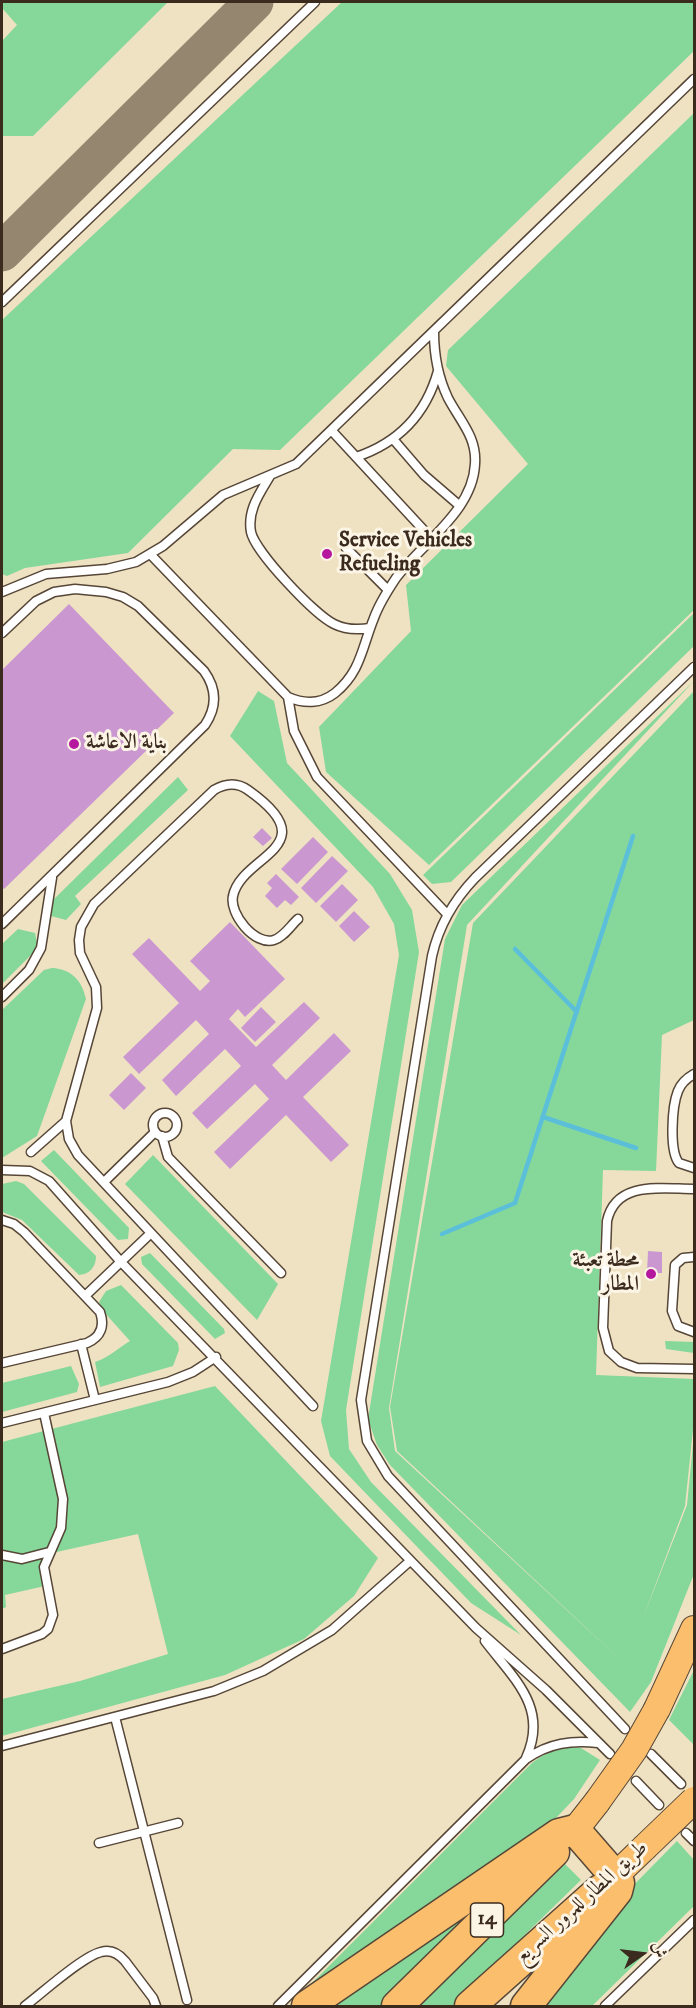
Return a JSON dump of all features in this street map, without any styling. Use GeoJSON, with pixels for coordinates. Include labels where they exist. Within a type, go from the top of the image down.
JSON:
{"type":"FeatureCollection","features":[{"type":"Feature","properties":{"kind":"highway"},"geometry":{"type":"LineString","coordinates":[[307,2007],[559,1834],[574,1830],[615,1876],[619,1883],[617,1891],[526,2007]]}},
{"type":"Feature","properties":{"kind":"highway","name":"14"},"geometry":{"type":"LineString","coordinates":[[397,2007],[542,1866],[574,1830]]}},
{"type":"Feature","properties":{"kind":"highway","name":"طريق المطار للمرور السريع"},"geometry":{"type":"LineString","coordinates":[[470,2007],[615,1876]]}},
{"type":"Feature","properties":{"kind":"main road","name":"14"},"geometry":{"type":"LineString","coordinates":[[574,1830],[634,1750],[657,1708],[694,1629]]}},
{"type":"Feature","properties":{"kind":"main road","name":"طريق المطار للمرور السريع"},"geometry":{"type":"LineString","coordinates":[[615,1876],[644,1848],[688,1792]]}},
{"type":"Feature","properties":{"kind":"lane"},"geometry":{"type":"LineString","coordinates":[[2,302],[315,2]]}},
{"type":"Feature","properties":{"kind":"lane"},"geometry":{"type":"LineString","coordinates":[[2,592],[46,574],[107,569],[136,562],[151,555],[223,495],[245,483],[270,476],[296,464],[694,79]]}},
{"type":"Feature","properties":{"kind":"lane"},"geometry":{"type":"LineString","coordinates":[[151,555],[288,697],[307,703],[326,699],[334,694],[358,668],[370,628],[388,590],[460,506],[471,487],[475,454],[470,432],[449,400],[438,370],[434,332]]}},
{"type":"Feature","properties":{"kind":"lane"},"geometry":{"type":"LineString","coordinates":[[356,457],[393,439],[422,409],[438,370]]}},
{"type":"Feature","properties":{"kind":"lane"},"geometry":{"type":"LineString","coordinates":[[332,431],[431,538]]}},
{"type":"Feature","properties":{"kind":"lane"},"geometry":{"type":"LineString","coordinates":[[393,439],[424,475],[460,506]]}},
{"type":"Feature","properties":{"kind":"lane"},"geometry":{"type":"LineString","coordinates":[[270,476],[252,511],[251,530],[258,549],[326,620],[347,629],[370,628]]}},
{"type":"Feature","properties":{"kind":"lane"},"geometry":{"type":"LineString","coordinates":[[346,548],[388,590]]}},
{"type":"Feature","properties":{"kind":"lane"},"geometry":{"type":"LineString","coordinates":[[2,633],[36,601],[54,592],[75,589],[115,594],[131,601],[144,612],[204,671],[213,688],[214,708],[205,725],[2,924]]}},
{"type":"Feature","properties":{"kind":"lane"},"geometry":{"type":"LineString","coordinates":[[625,1729],[388,1476],[372,1453],[363,1427],[363,1386],[432,956],[447,914],[475,878],[694,667]]}},
{"type":"Feature","properties":{"kind":"lane"},"geometry":{"type":"LineString","coordinates":[[288,697],[297,739],[317,777],[447,914]]}},
{"type":"Feature","properties":{"kind":"lane"},"geometry":{"type":"LineString","coordinates":[[298,919],[281,936],[268,941],[258,938],[237,916],[232,904],[234,891],[278,844],[280,825],[274,812],[246,788],[227,784],[214,790],[86,914],[81,927],[80,953],[96,987],[97,1008],[66,1121],[73,1147],[313,1406]]}},
{"type":"Feature","properties":{"kind":"lane"},"geometry":{"type":"LineString","coordinates":[[2,997],[29,970],[39,954],[52,877]]}},
{"type":"Feature","properties":{"kind":"lane"},"geometry":{"type":"LineString","coordinates":[[694,1074],[684,1082],[677,1093],[673,1148],[679,1163],[694,1168]]}},
{"type":"Feature","properties":{"kind":"lane"},"geometry":{"type":"LineString","coordinates":[[31,1152],[66,1121]]}},
{"type":"Feature","properties":{"kind":"lane"},"geometry":{"type":"LineString","coordinates":[[104,1182],[158,1134],[168,1157],[281,1273]]}},
{"type":"Feature","properties":{"kind":"lane"},"geometry":{"type":"LineString","coordinates":[[2,1170],[30,1171],[49,1181],[121,1262],[216,1357],[476,1629],[540,1684],[610,1755]]}},
{"type":"Feature","properties":{"kind":"lane"},"geometry":{"type":"LineString","coordinates":[[694,1189],[634,1191],[620,1198],[611,1208],[607,1221],[603,1328],[609,1351],[629,1366],[694,1369]]}},
{"type":"Feature","properties":{"kind":"lane"},"geometry":{"type":"LineString","coordinates":[[2,1220],[19,1227],[100,1312],[103,1324],[98,1336],[81,1344],[2,1364]]}},
{"type":"Feature","properties":{"kind":"lane"},"geometry":{"type":"LineString","coordinates":[[85,1296],[151,1233]]}},
{"type":"Feature","properties":{"kind":"lane"},"geometry":{"type":"LineString","coordinates":[[694,1257],[679,1261],[673,1269],[672,1311],[678,1326],[694,1332]]}},
{"type":"Feature","properties":{"kind":"lane"},"geometry":{"type":"LineString","coordinates":[[81,1344],[95,1400]]}},
{"type":"Feature","properties":{"kind":"lane"},"geometry":{"type":"LineString","coordinates":[[2,1423],[181,1378],[216,1357]]}},
{"type":"Feature","properties":{"kind":"lane"},"geometry":{"type":"LineString","coordinates":[[2,1649],[42,1634],[52,1623],[52,1608],[44,1575],[49,1552],[60,1528],[63,1499],[44,1413]]}},
{"type":"Feature","properties":{"kind":"lane"},"geometry":{"type":"LineString","coordinates":[[2,1556],[14,1560],[49,1552]]}},
{"type":"Feature","properties":{"kind":"lane"},"geometry":{"type":"LineString","coordinates":[[2,1746],[214,1691],[287,1659],[339,1625],[410,1561]]}},
{"type":"Feature","properties":{"kind":"lane"},"geometry":{"type":"LineString","coordinates":[[476,1629],[530,1703],[535,1726],[534,1737],[526,1759]]}},
{"type":"Feature","properties":{"kind":"lane"},"geometry":{"type":"LineString","coordinates":[[115,1717],[187,2001]]}},
{"type":"Feature","properties":{"kind":"lane"},"geometry":{"type":"LineString","coordinates":[[278,2007],[526,1759],[555,1744],[577,1741],[599,1743]]}},
{"type":"Feature","properties":{"kind":"lane"},"geometry":{"type":"LineString","coordinates":[[651,1754],[688,1792]]}},
{"type":"Feature","properties":{"kind":"lane"},"geometry":{"type":"LineString","coordinates":[[636,1781],[659,1805]]}},
{"type":"Feature","properties":{"kind":"lane"},"geometry":{"type":"LineString","coordinates":[[99,1843],[178,1823]]}},
{"type":"Feature","properties":{"kind":"lane"},"geometry":{"type":"LineString","coordinates":[[686,1833],[694,1841]]}},
{"type":"Feature","properties":{"kind":"lane"},"geometry":{"type":"LineString","coordinates":[[605,2007],[694,1920]]}},
{"type":"Feature","properties":{"kind":"lane"},"geometry":{"type":"LineString","coordinates":[[25,2007],[93,1956],[108,1951],[121,1956],[153,1998],[156,2007]]}},
{"type":"Feature","properties":{"kind":"green space"},"geometry":{"type":"Polygon","coordinates":[[[2,2],[168,2],[33,136],[2,136],[2,41],[17,25],[2,8],[2,2]]]}},
{"type":"Feature","properties":{"kind":"green space"},"geometry":{"type":"Polygon","coordinates":[[[342,2],[694,2],[694,51],[280,450],[233,449],[128,553],[25,568],[7,576],[2,574],[2,320],[342,2]]]}},
{"type":"Feature","properties":{"kind":"green space"},"geometry":{"type":"Polygon","coordinates":[[[694,113],[694,610],[429,865],[326,772],[319,727],[411,631],[406,585],[528,464],[446,366],[448,350],[694,113]]]}},
{"type":"Feature","properties":{"kind":"green space"},"geometry":{"type":"Polygon","coordinates":[[[694,613],[694,646],[451,882],[432,884],[423,875],[694,613]]]}},
{"type":"Feature","properties":{"kind":"green space"},"geometry":{"type":"Polygon","coordinates":[[[694,681],[467,925],[389,1408],[395,1451],[626,1665],[397,1451],[390,1407],[473,923],[694,691],[694,1020],[662,1035],[656,1171],[603,1170],[596,1375],[694,1379],[694,1420],[685,1506],[643,1618],[687,1505],[694,1434],[694,1574],[651,1682],[630,1712],[390,1465],[377,1445],[368,1419],[445,939],[462,905],[694,681]]]}},
{"type":"Feature","properties":{"kind":"green space"},"geometry":{"type":"Polygon","coordinates":[[[258,691],[274,701],[287,763],[390,874],[412,910],[419,952],[346,1410],[349,1449],[371,1482],[521,1635],[471,1603],[330,1456],[321,1421],[399,955],[394,924],[373,887],[230,736],[258,691]]]}},
{"type":"Feature","properties":{"kind":"green space"},"geometry":{"type":"Polygon","coordinates":[[[178,777],[188,790],[75,896],[81,904],[66,920],[51,916],[51,902],[178,777]]]}},
{"type":"Feature","properties":{"kind":"green space"},"geometry":{"type":"Polygon","coordinates":[[[18,929],[35,933],[38,948],[2,984],[2,944],[18,929]]]}},
{"type":"Feature","properties":{"kind":"green space"},"geometry":{"type":"Polygon","coordinates":[[[52,968],[65,971],[75,977],[86,999],[37,1136],[2,1158],[2,1010],[44,970],[52,968]]]}},
{"type":"Feature","properties":{"kind":"green space"},"geometry":{"type":"Polygon","coordinates":[[[54,1150],[129,1228],[128,1239],[118,1240],[41,1161],[54,1150]]]}},
{"type":"Feature","properties":{"kind":"green space"},"geometry":{"type":"Polygon","coordinates":[[[153,1155],[278,1284],[257,1320],[125,1184],[153,1155]]]}},
{"type":"Feature","properties":{"kind":"green space"},"geometry":{"type":"Polygon","coordinates":[[[16,1181],[24,1184],[96,1256],[92,1269],[79,1275],[22,1220],[2,1212],[2,1184],[16,1181]]]}},
{"type":"Feature","properties":{"kind":"green space"},"geometry":{"type":"Polygon","coordinates":[[[150,1253],[224,1329],[225,1333],[215,1339],[142,1264],[141,1257],[150,1253]]]}},
{"type":"Feature","properties":{"kind":"green space"},"geometry":{"type":"Polygon","coordinates":[[[121,1285],[178,1343],[179,1350],[173,1366],[100,1387],[95,1362],[130,1341],[104,1312],[99,1302],[106,1291],[121,1285]]]}},
{"type":"Feature","properties":{"kind":"green space"},"geometry":{"type":"Polygon","coordinates":[[[665,1341],[694,1342],[694,1353],[666,1349],[665,1341]]]}},
{"type":"Feature","properties":{"kind":"green space"},"geometry":{"type":"Polygon","coordinates":[[[71,1366],[79,1384],[77,1392],[2,1412],[2,1383],[71,1366]]]}},
{"type":"Feature","properties":{"kind":"green space"},"geometry":{"type":"Polygon","coordinates":[[[215,1386],[378,1558],[354,1596],[304,1639],[225,1675],[2,1736],[2,1699],[80,1681],[168,1654],[138,1534],[43,1555],[45,1586],[5,1595],[6,1607],[2,1609],[2,1442],[215,1386]]]}},
{"type":"Feature","properties":{"kind":"green space"},"geometry":{"type":"Polygon","coordinates":[[[694,1670],[694,1745],[669,1720],[694,1670]]]}},
{"type":"Feature","properties":{"kind":"green space"},"geometry":{"type":"Polygon","coordinates":[[[581,1748],[600,1760],[574,1799],[537,1838],[293,2006],[289,2006],[532,1763],[543,1755],[555,1751],[581,1748]]]}},
{"type":"Feature","properties":{"kind":"green space"},"geometry":{"type":"Polygon","coordinates":[[[677,1841],[694,1860],[694,1906],[592,2006],[534,2006],[614,1905],[677,1841]]]}},
{"type":"Feature","properties":{"kind":"green space"},"geometry":{"type":"Polygon","coordinates":[[[565,1864],[581,1880],[452,2006],[417,2006],[565,1864]]]}},
{"type":"Feature","properties":{"kind":"green space"},"geometry":{"type":"Polygon","coordinates":[[[481,1896],[488,1902],[381,2006],[321,2006],[481,1896]]]}},
{"type":"Feature","properties":{"kind":"building","name":"بناية الاعاشة"},"geometry":{"type":"Polygon","coordinates":[[[69,604],[174,713],[145,741],[150,747],[4,889],[2,887],[2,670],[69,604]]]}},
{"type":"Feature","properties":{"kind":"building"},"geometry":{"type":"Polygon","coordinates":[[[262,828],[272,838],[263,846],[253,837],[262,828]]]}},
{"type":"Feature","properties":{"kind":"building"},"geometry":{"type":"Polygon","coordinates":[[[313,837],[328,852],[297,884],[281,869],[313,837]]]}},
{"type":"Feature","properties":{"kind":"building"},"geometry":{"type":"Polygon","coordinates":[[[332,856],[348,871],[316,903],[301,888],[332,856]]]}},
{"type":"Feature","properties":{"kind":"building"},"geometry":{"type":"Polygon","coordinates":[[[276,874],[299,897],[291,905],[285,900],[277,908],[265,896],[272,888],[267,883],[276,874]]]}},
{"type":"Feature","properties":{"kind":"building"},"geometry":{"type":"Polygon","coordinates":[[[342,884],[358,900],[336,922],[320,906],[342,884]]]}},
{"type":"Feature","properties":{"kind":"building"},"geometry":{"type":"Polygon","coordinates":[[[354,911],[370,927],[354,942],[339,926],[354,911]]]}},
{"type":"Feature","properties":{"kind":"building"},"geometry":{"type":"Polygon","coordinates":[[[230,922],[285,979],[245,1017],[238,1009],[229,1019],[256,1047],[304,1002],[320,1018],[272,1065],[286,1080],[334,1033],[351,1051],[303,1097],[349,1145],[331,1162],[286,1115],[230,1169],[214,1152],[269,1099],[255,1084],[207,1129],[192,1113],[241,1066],[225,1049],[176,1096],[162,1080],[209,1034],[196,1020],[139,1074],[123,1057],[179,1003],[132,954],[149,938],[200,991],[210,981],[190,961],[230,922]]]}},
{"type":"Feature","properties":{"kind":"building"},"geometry":{"type":"Polygon","coordinates":[[[261,1007],[276,1022],[255,1042],[241,1028],[261,1007]]]}},
{"type":"Feature","properties":{"kind":"building"},"geometry":{"type":"Polygon","coordinates":[[[131,1073],[146,1088],[124,1110],[109,1095],[131,1073]]]}},
{"type":"Feature","properties":{"kind":"building"},"geometry":{"type":"Polygon","coordinates":[[[648,1251],[662,1252],[662,1273],[647,1273],[648,1251]]]}},
{"type":"Feature","properties":{"kind":"waterway"},"geometry":{"type":"LineString","coordinates":[[442,1234],[515,1203],[633,836]]}},
{"type":"Feature","properties":{"kind":"waterway"},"geometry":{"type":"LineString","coordinates":[[515,949],[577,1012]]}},
{"type":"Feature","properties":{"kind":"waterway"},"geometry":{"type":"LineString","coordinates":[[543,1117],[636,1148]]}},
{"type":"Feature","properties":{"kind":"taxiway"},"geometry":{"type":"LineString","coordinates":[[2,252],[254,2]]}},
{"type":"Feature","properties":{"kind":"place","name":"Service Vehicles Refueling"},"geometry":{"type":"Point","coordinates":[327,554]}},
{"type":"Feature","properties":{"kind":"place","name":"بناية الاعاشة"},"geometry":{"type":"Point","coordinates":[74,744]}},
{"type":"Feature","properties":{"kind":"place","name":"محطة تعبئة المطار"},"geometry":{"type":"Point","coordinates":[651,1274]}}]}
